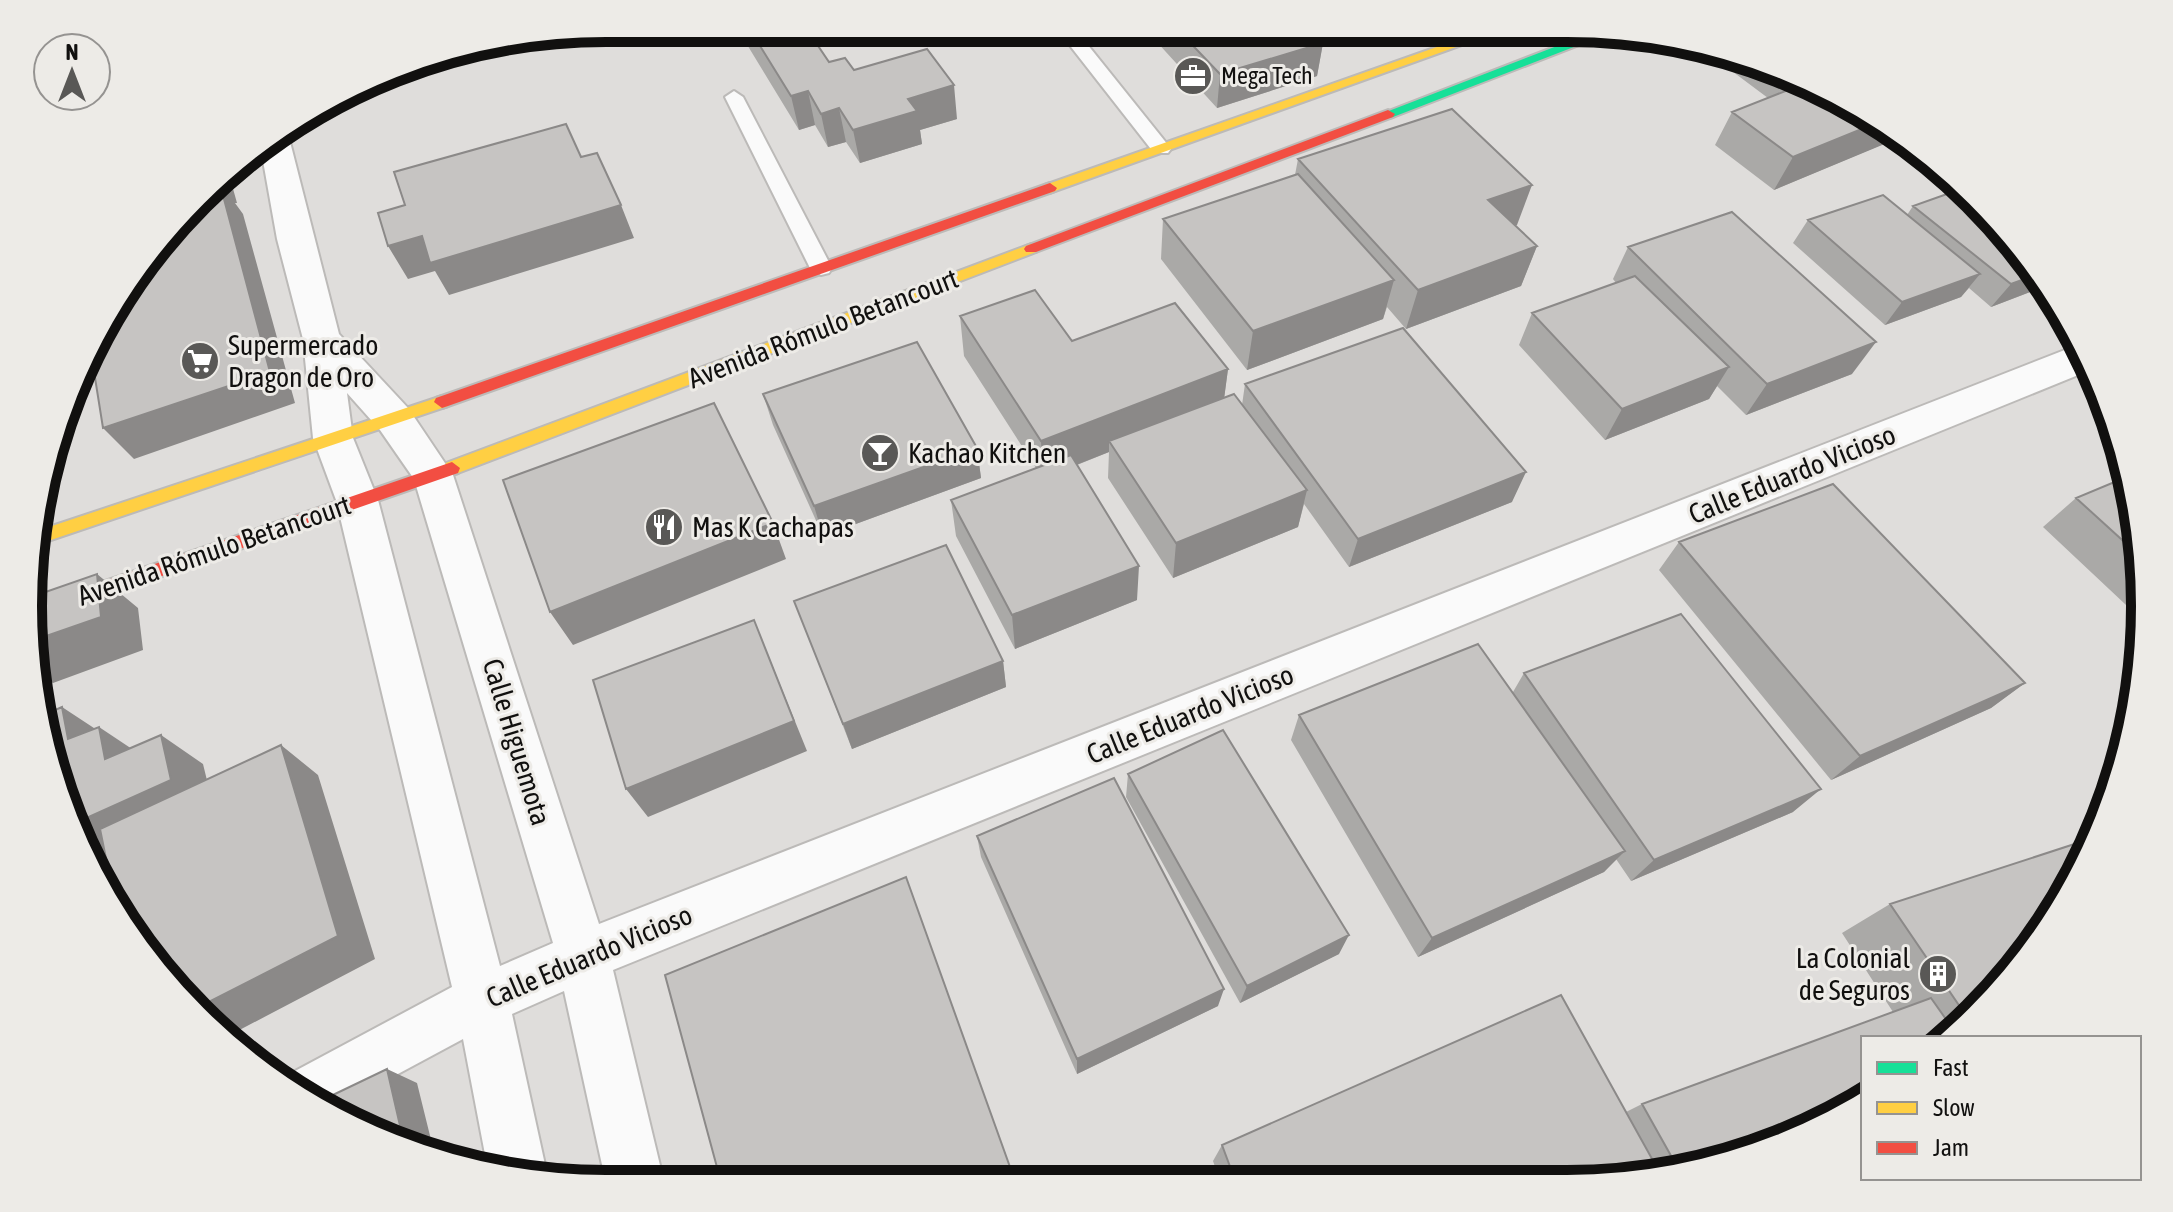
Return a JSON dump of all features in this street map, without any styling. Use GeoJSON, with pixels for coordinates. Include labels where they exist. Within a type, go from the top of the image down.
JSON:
{"type":"FeatureCollection","features":[{"type":"Feature","properties":{"kind":"main road","name":"Avenida Rómulo Betancourt"},"geometry":{"type":"LineString","coordinates":[[47,535],[394,419],[1463,42]]}},
{"type":"Feature","properties":{"kind":"main road","name":"Avenida Rómulo Betancourt"},"geometry":{"type":"LineString","coordinates":[[42,610],[433,475],[1578,42]]}},
{"type":"Feature","properties":{"kind":"street","name":"Calle Higuemota"},"geometry":{"type":"LineString","coordinates":[[277,148],[295,239],[322,339],[333,438],[357,500],[482,1000],[516,1162]]}},
{"type":"Feature","properties":{"kind":"street","name":"Calle Higuemota"},"geometry":{"type":"LineString","coordinates":[[322,339],[394,419],[433,475],[583,956],[632,1170]]}},
{"type":"Feature","properties":{"kind":"street","name":"Calle Eduardo Vicioso"},"geometry":{"type":"LineString","coordinates":[[315,1089],[482,1000],[583,956],[2075,361]]}},
{"type":"Feature","properties":{"kind":"lane"},"geometry":{"type":"LineString","coordinates":[[1076,42],[1161,149]]}},
{"type":"Feature","properties":{"kind":"lane"},"geometry":{"type":"LineString","coordinates":[[734,97],[821,268]]}},
{"type":"Feature","properties":{"kind":"building"},"geometry":{"type":"Polygon","coordinates":[[[758,42],[815,42],[829,62],[845,58],[854,70],[927,49],[954,85],[908,99],[917,111],[853,130],[839,108],[821,114],[808,91],[791,96],[758,42]]]}},
{"type":"Feature","properties":{"kind":"building"},"geometry":{"type":"Polygon","coordinates":[[[1189,42],[1323,43],[1220,74],[1189,42]]]}},
{"type":"Feature","properties":{"kind":"building"},"geometry":{"type":"Polygon","coordinates":[[[1791,89],[1865,128],[1793,157],[1732,112],[1791,89]]]}},
{"type":"Feature","properties":{"kind":"building"},"geometry":{"type":"Polygon","coordinates":[[[1452,109],[1532,185],[1488,200],[1537,246],[1418,290],[1298,159],[1452,109]]]}},
{"type":"Feature","properties":{"kind":"building"},"geometry":{"type":"Polygon","coordinates":[[[566,124],[581,157],[597,153],[621,205],[430,263],[422,236],[388,246],[378,213],[405,205],[394,172],[566,124]]]}},
{"type":"Feature","properties":{"kind":"building"},"geometry":{"type":"Polygon","coordinates":[[[1298,174],[1394,280],[1253,331],[1163,219],[1298,174]]]}},
{"type":"Feature","properties":{"kind":"building","name":"Supermercado Dragon de Oro"},"geometry":{"type":"Polygon","coordinates":[[[222,193],[270,372],[103,428],[94,371],[100,357],[137,293],[159,263],[222,193]]]}},
{"type":"Feature","properties":{"kind":"building"},"geometry":{"type":"Polygon","coordinates":[[[1951,193],[1991,234],[2025,279],[2011,284],[1913,206],[1951,193]]]}},
{"type":"Feature","properties":{"kind":"building"},"geometry":{"type":"Polygon","coordinates":[[[1883,195],[1980,274],[1902,302],[1808,220],[1883,195]]]}},
{"type":"Feature","properties":{"kind":"building"},"geometry":{"type":"Polygon","coordinates":[[[1732,212],[1876,342],[1767,384],[1628,247],[1732,212]]]}},
{"type":"Feature","properties":{"kind":"building"},"geometry":{"type":"Polygon","coordinates":[[[1635,276],[1729,367],[1622,409],[1532,313],[1635,276]]]}},
{"type":"Feature","properties":{"kind":"building"},"geometry":{"type":"Polygon","coordinates":[[[1035,290],[1072,341],[1175,303],[1228,369],[1041,441],[960,316],[1035,290]]]}},
{"type":"Feature","properties":{"kind":"building"},"geometry":{"type":"Polygon","coordinates":[[[1403,328],[1526,472],[1358,539],[1245,384],[1403,328]]]}},
{"type":"Feature","properties":{"kind":"building"},"geometry":{"type":"Polygon","coordinates":[[[917,342],[977,448],[814,506],[763,394],[917,342]]]}},
{"type":"Feature","properties":{"kind":"building"},"geometry":{"type":"Polygon","coordinates":[[[1234,394],[1307,490],[1176,543],[1109,441],[1234,394]]]}},
{"type":"Feature","properties":{"kind":"building"},"geometry":{"type":"Polygon","coordinates":[[[714,403],[773,523],[550,612],[503,480],[714,403]]]}},
{"type":"Feature","properties":{"kind":"building"},"geometry":{"type":"Polygon","coordinates":[[[1071,455],[1139,566],[1012,615],[951,500],[1071,455]]]}},
{"type":"Feature","properties":{"kind":"building"},"geometry":{"type":"Polygon","coordinates":[[[2117,481],[2127,545],[2076,498],[2117,481]]]}},
{"type":"Feature","properties":{"kind":"building"},"geometry":{"type":"Polygon","coordinates":[[[1833,484],[2025,683],[1860,756],[1679,542],[1833,484]]]}},
{"type":"Feature","properties":{"kind":"building"},"geometry":{"type":"Polygon","coordinates":[[[946,545],[1003,661],[843,724],[794,601],[946,545]]]}},
{"type":"Feature","properties":{"kind":"building"},"geometry":{"type":"Polygon","coordinates":[[[97,574],[101,617],[43,637],[42,593],[97,574]]]}},
{"type":"Feature","properties":{"kind":"building"},"geometry":{"type":"Polygon","coordinates":[[[1681,614],[1821,789],[1654,860],[1524,673],[1681,614]]]}},
{"type":"Feature","properties":{"kind":"building"},"geometry":{"type":"Polygon","coordinates":[[[754,620],[794,721],[626,789],[593,680],[754,620]]]}},
{"type":"Feature","properties":{"kind":"building"},"geometry":{"type":"Polygon","coordinates":[[[1478,644],[1625,851],[1432,938],[1299,715],[1478,644]]]}},
{"type":"Feature","properties":{"kind":"building"},"geometry":{"type":"Polygon","coordinates":[[[62,707],[68,739],[99,727],[105,759],[161,735],[171,780],[84,819],[61,752],[52,711],[62,707]]]}},
{"type":"Feature","properties":{"kind":"building"},"geometry":{"type":"Polygon","coordinates":[[[1223,730],[1349,935],[1247,986],[1128,774],[1223,730]]]}},
{"type":"Feature","properties":{"kind":"building"},"geometry":{"type":"Polygon","coordinates":[[[281,745],[338,936],[206,1004],[159,949],[118,888],[108,870],[100,829],[281,745]]]}},
{"type":"Feature","properties":{"kind":"building"},"geometry":{"type":"Polygon","coordinates":[[[1114,778],[1224,989],[1077,1059],[977,836],[1114,778]]]}},
{"type":"Feature","properties":{"kind":"building"},"geometry":{"type":"Polygon","coordinates":[[[2079,843],[2036,919],[1991,978],[1962,1009],[1890,904],[2079,843]]]}},
{"type":"Feature","properties":{"kind":"building"},"geometry":{"type":"Polygon","coordinates":[[[906,877],[1011,1170],[718,1170],[665,975],[906,877]]]}},
{"type":"Feature","properties":{"kind":"building"},"geometry":{"type":"Polygon","coordinates":[[[1561,995],[1654,1163],[1567,1170],[1231,1170],[1222,1145],[1561,995]]]}},
{"type":"Feature","properties":{"kind":"building"},"geometry":{"type":"Polygon","coordinates":[[[1931,998],[1948,1022],[1931,1036],[1861,1036],[1861,1087],[1783,1127],[1713,1151],[1673,1160],[1642,1104],[1931,998]]]}},
{"type":"Feature","properties":{"kind":"building"},"geometry":{"type":"Polygon","coordinates":[[[387,1069],[401,1131],[357,1112],[329,1097],[387,1069]]]}},
{"type":"Feature","properties":{"kind":"traffic: fast"},"geometry":{"type":"LineString","coordinates":[[1388,114],[1578,42]]}},
{"type":"Feature","properties":{"kind":"traffic: slow"},"geometry":{"type":"LineString","coordinates":[[1050,188],[1463,42]]}},
{"type":"Feature","properties":{"kind":"traffic: slow"},"geometry":{"type":"LineString","coordinates":[[452,468],[1031,249]]}},
{"type":"Feature","properties":{"kind":"traffic: slow"},"geometry":{"type":"LineString","coordinates":[[47,535],[442,402]]}},
{"type":"Feature","properties":{"kind":"traffic: jam"},"geometry":{"type":"LineString","coordinates":[[1031,249],[1388,114]]}},
{"type":"Feature","properties":{"kind":"traffic: jam"},"geometry":{"type":"LineString","coordinates":[[442,402],[1050,188]]}},
{"type":"Feature","properties":{"kind":"traffic: jam"},"geometry":{"type":"LineString","coordinates":[[53,606],[452,468]]}},
{"type":"Feature","properties":{"kind":"place","name":"Mega Tech"},"geometry":{"type":"Point","coordinates":[1193,76]}},
{"type":"Feature","properties":{"kind":"place","name":"Supermercado Dragon de Oro"},"geometry":{"type":"Point","coordinates":[200,361]}},
{"type":"Feature","properties":{"kind":"place","name":"Kachao Kitchen"},"geometry":{"type":"Point","coordinates":[880,453]}},
{"type":"Feature","properties":{"kind":"place","name":"Mas K Cachapas"},"geometry":{"type":"Point","coordinates":[664,527]}},
{"type":"Feature","properties":{"kind":"place","name":"La Colonial de Seguros"},"geometry":{"type":"Point","coordinates":[1938,974]}}]}
